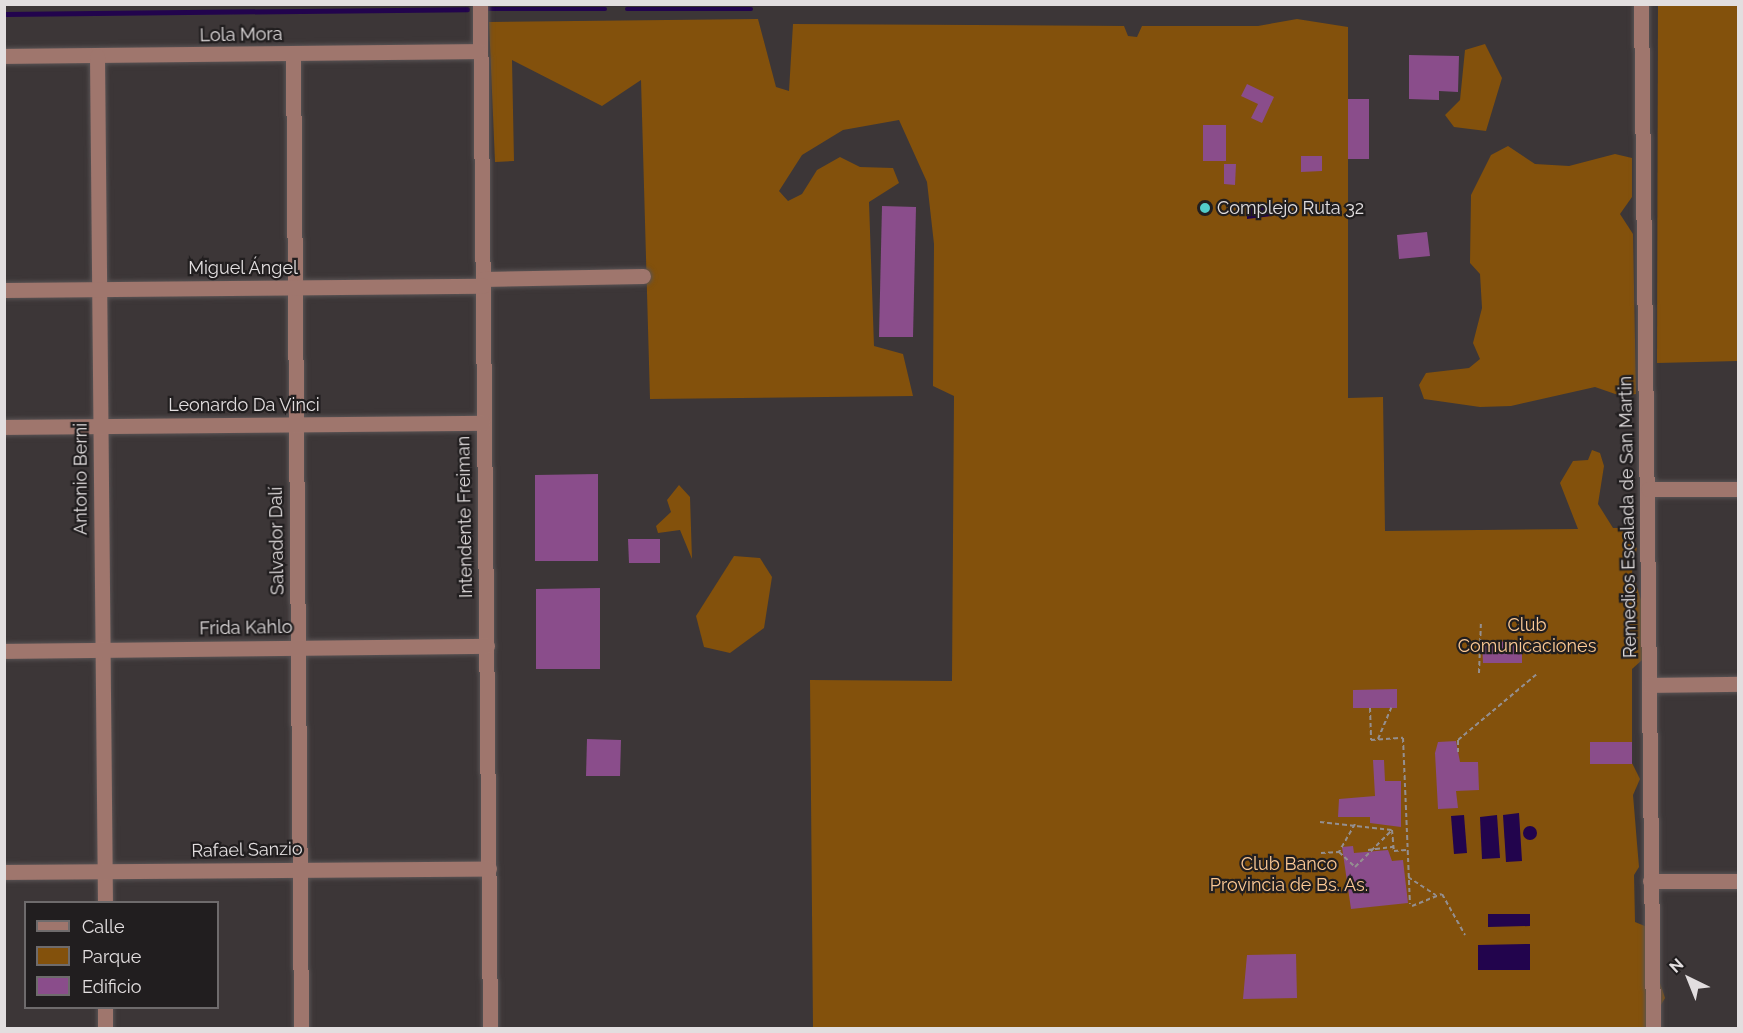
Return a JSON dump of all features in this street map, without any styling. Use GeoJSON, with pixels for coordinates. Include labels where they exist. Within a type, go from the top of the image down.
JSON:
{"type":"FeatureCollection","features":[{"type":"Feature","properties":{"kind":"street","name":"Intendente Freiman"},"geometry":{"type":"LineString","coordinates":[[480,4],[478,51],[483,283],[490,1029]]}},
{"type":"Feature","properties":{"kind":"street","name":"Remedios Escalada de San Martin"},"geometry":{"type":"LineString","coordinates":[[1641,4],[1653,1029]]}},
{"type":"Feature","properties":{"kind":"street","name":"Lola Mora"},"geometry":{"type":"LineString","coordinates":[[4,57],[478,51]]}},
{"type":"Feature","properties":{"kind":"street","name":"Salvador Dalí"},"geometry":{"type":"LineString","coordinates":[[293,54],[301,1029]]}},
{"type":"Feature","properties":{"kind":"street","name":"Antonio Berni"},"geometry":{"type":"LineString","coordinates":[[97,56],[105,901]]}},
{"type":"Feature","properties":{"kind":"street","name":"Miguel Ángel"},"geometry":{"type":"LineString","coordinates":[[4,290],[483,283],[643,276]]}},
{"type":"Feature","properties":{"kind":"street","name":"Leonardo Da Vinci"},"geometry":{"type":"LineString","coordinates":[[4,427],[483,423]]}},
{"type":"Feature","properties":{"kind":"street"},"geometry":{"type":"LineString","coordinates":[[1648,489],[1738,489]]}},
{"type":"Feature","properties":{"kind":"street","name":"Frida Kahlo"},"geometry":{"type":"LineString","coordinates":[[4,651],[487,646]]}},
{"type":"Feature","properties":{"kind":"street"},"geometry":{"type":"LineString","coordinates":[[1650,686],[1738,684]]}},
{"type":"Feature","properties":{"kind":"street","name":"Rafael Sanzio"},"geometry":{"type":"LineString","coordinates":[[4,872],[489,869]]}},
{"type":"Feature","properties":{"kind":"street"},"geometry":{"type":"LineString","coordinates":[[1650,881],[1738,881]]}},
{"type":"Feature","properties":{"kind":"street"},"geometry":{"type":"LineString","coordinates":[[105,1009],[105,1029]]}},
{"type":"Feature","properties":{"kind":"path"},"geometry":{"type":"LineString","coordinates":[[1479,673],[1480,622]]}},
{"type":"Feature","properties":{"kind":"path"},"geometry":{"type":"LineString","coordinates":[[1458,752],[1458,740],[1538,673]]}},
{"type":"Feature","properties":{"kind":"path"},"geometry":{"type":"LineString","coordinates":[[1370,708],[1371,740],[1403,738],[1406,850],[1411,905],[1437,895]]}},
{"type":"Feature","properties":{"kind":"path"},"geometry":{"type":"LineString","coordinates":[[1378,740],[1391,708]]}},
{"type":"Feature","properties":{"kind":"path"},"geometry":{"type":"LineString","coordinates":[[1320,822],[1355,824],[1392,830]]}},
{"type":"Feature","properties":{"kind":"path"},"geometry":{"type":"LineString","coordinates":[[1339,852],[1355,824]]}},
{"type":"Feature","properties":{"kind":"path"},"geometry":{"type":"LineString","coordinates":[[1392,830],[1394,847]]}},
{"type":"Feature","properties":{"kind":"path"},"geometry":{"type":"LineString","coordinates":[[1321,853],[1339,852],[1354,867],[1368,850],[1392,830]]}},
{"type":"Feature","properties":{"kind":"path"},"geometry":{"type":"LineString","coordinates":[[1368,850],[1394,847],[1406,850]]}},
{"type":"Feature","properties":{"kind":"path"},"geometry":{"type":"LineString","coordinates":[[1408,877],[1437,895],[1448,898],[1464,935]]}},
{"type":"Feature","properties":{"kind":"green space"},"geometry":{"type":"Polygon","coordinates":[[[1658,5],[1738,5],[1738,361],[1657,363],[1658,5]]]}},
{"type":"Feature","properties":{"kind":"green space"},"geometry":{"type":"Polygon","coordinates":[[[758,19],[776,87],[789,91],[793,24],[1124,26],[1128,36],[1137,37],[1142,26],[1258,26],[1297,19],[1348,27],[1348,398],[1383,397],[1385,531],[1578,529],[1560,483],[1573,461],[1588,460],[1592,450],[1600,453],[1604,466],[1598,504],[1613,528],[1629,528],[1630,542],[1637,548],[1632,572],[1645,612],[1650,653],[1632,669],[1632,763],[1640,779],[1633,795],[1639,867],[1634,875],[1635,922],[1657,931],[1656,971],[1665,998],[1658,1010],[1659,1028],[813,1028],[810,680],[952,681],[954,396],[933,386],[934,244],[927,182],[899,120],[843,130],[802,155],[779,191],[788,201],[802,194],[817,170],[840,157],[860,167],[893,168],[899,183],[869,202],[874,346],[903,354],[913,396],[650,399],[641,80],[602,106],[512,60],[514,161],[495,162],[489,22],[758,19]]]}},
{"type":"Feature","properties":{"kind":"green space"},"geometry":{"type":"Polygon","coordinates":[[[1485,44],[1502,78],[1486,131],[1454,127],[1445,115],[1460,100],[1465,50],[1485,44]]]}},
{"type":"Feature","properties":{"kind":"green space"},"geometry":{"type":"Polygon","coordinates":[[[1508,146],[1535,164],[1569,166],[1615,154],[1632,158],[1632,197],[1620,214],[1633,234],[1636,394],[1621,396],[1595,387],[1511,406],[1480,407],[1424,399],[1419,385],[1426,373],[1469,368],[1480,359],[1473,343],[1482,308],[1480,274],[1470,263],[1471,195],[1491,155],[1508,146]]]}},
{"type":"Feature","properties":{"kind":"green space"},"geometry":{"type":"Polygon","coordinates":[[[679,485],[690,497],[692,559],[680,530],[658,533],[656,526],[671,512],[667,500],[679,485]]]}},
{"type":"Feature","properties":{"kind":"green space"},"geometry":{"type":"Polygon","coordinates":[[[734,556],[760,558],[772,577],[764,628],[730,653],[704,647],[696,616],[734,556]]]}},
{"type":"Feature","properties":{"kind":"shaded area"},"geometry":{"type":"Polygon","coordinates":[[[1247,205],[1273,205],[1273,216],[1247,219],[1247,205]]]}},
{"type":"Feature","properties":{"kind":"shaded area"},"geometry":{"type":"Polygon","coordinates":[[[1519,813],[1522,861],[1506,862],[1503,815],[1519,813]]]}},
{"type":"Feature","properties":{"kind":"shaded area"},"geometry":{"type":"Polygon","coordinates":[[[1464,815],[1467,853],[1454,854],[1451,816],[1464,815]]]}},
{"type":"Feature","properties":{"kind":"shaded area"},"geometry":{"type":"Polygon","coordinates":[[[1497,815],[1500,858],[1482,859],[1480,817],[1497,815]]]}},
{"type":"Feature","properties":{"kind":"shaded area"},"geometry":{"type":"Polygon","coordinates":[[[1527,826],[1533,826],[1537,833],[1533,840],[1527,840],[1523,836],[1523,830],[1527,826]]]}},
{"type":"Feature","properties":{"kind":"shaded area"},"geometry":{"type":"Polygon","coordinates":[[[1488,914],[1530,914],[1530,926],[1488,927],[1488,914]]]}},
{"type":"Feature","properties":{"kind":"shaded area"},"geometry":{"type":"Polygon","coordinates":[[[1530,944],[1530,970],[1478,970],[1478,945],[1530,944]]]}},
{"type":"Feature","properties":{"kind":"building"},"geometry":{"type":"Polygon","coordinates":[[[1409,55],[1459,56],[1458,92],[1439,91],[1439,100],[1409,99],[1409,55]]]}},
{"type":"Feature","properties":{"kind":"building"},"geometry":{"type":"Polygon","coordinates":[[[1247,84],[1274,97],[1262,123],[1251,118],[1258,104],[1241,96],[1247,84]]]}},
{"type":"Feature","properties":{"kind":"building"},"geometry":{"type":"Polygon","coordinates":[[[1348,99],[1369,99],[1369,159],[1348,159],[1348,99]]]}},
{"type":"Feature","properties":{"kind":"building"},"geometry":{"type":"Polygon","coordinates":[[[1203,125],[1226,125],[1226,161],[1203,161],[1203,125]]]}},
{"type":"Feature","properties":{"kind":"building"},"geometry":{"type":"Polygon","coordinates":[[[1301,156],[1322,156],[1322,171],[1301,172],[1301,156]]]}},
{"type":"Feature","properties":{"kind":"building"},"geometry":{"type":"Polygon","coordinates":[[[1224,164],[1236,164],[1235,185],[1224,184],[1224,164]]]}},
{"type":"Feature","properties":{"kind":"building"},"geometry":{"type":"Polygon","coordinates":[[[882,206],[916,207],[913,337],[879,337],[882,206]]]}},
{"type":"Feature","properties":{"kind":"building"},"geometry":{"type":"Polygon","coordinates":[[[1427,232],[1430,256],[1399,259],[1397,235],[1427,232]]]}},
{"type":"Feature","properties":{"kind":"building"},"geometry":{"type":"Polygon","coordinates":[[[598,474],[598,561],[535,561],[535,475],[598,474]]]}},
{"type":"Feature","properties":{"kind":"building"},"geometry":{"type":"Polygon","coordinates":[[[628,539],[660,539],[660,563],[629,563],[628,539]]]}},
{"type":"Feature","properties":{"kind":"building"},"geometry":{"type":"Polygon","coordinates":[[[600,588],[600,669],[536,669],[536,589],[600,588]]]}},
{"type":"Feature","properties":{"kind":"building"},"geometry":{"type":"Polygon","coordinates":[[[1522,641],[1522,663],[1483,663],[1482,642],[1522,641]]]}},
{"type":"Feature","properties":{"kind":"building"},"geometry":{"type":"Polygon","coordinates":[[[1397,689],[1397,708],[1353,708],[1353,690],[1397,689]]]}},
{"type":"Feature","properties":{"kind":"building"},"geometry":{"type":"Polygon","coordinates":[[[587,739],[621,740],[620,776],[586,776],[587,739]]]}},
{"type":"Feature","properties":{"kind":"building"},"geometry":{"type":"Polygon","coordinates":[[[1456,741],[1460,762],[1478,762],[1479,790],[1456,791],[1458,808],[1438,809],[1435,753],[1438,742],[1456,741]]]}},
{"type":"Feature","properties":{"kind":"building"},"geometry":{"type":"Polygon","coordinates":[[[1590,742],[1632,742],[1632,764],[1590,764],[1590,742]]]}},
{"type":"Feature","properties":{"kind":"building"},"geometry":{"type":"Polygon","coordinates":[[[1373,760],[1384,760],[1385,781],[1401,781],[1401,827],[1370,823],[1370,817],[1338,817],[1339,799],[1375,796],[1373,760]]]}},
{"type":"Feature","properties":{"kind":"building"},"geometry":{"type":"Polygon","coordinates":[[[1353,846],[1354,853],[1388,850],[1392,861],[1403,860],[1408,903],[1351,909],[1342,847],[1353,846]]]}},
{"type":"Feature","properties":{"kind":"building"},"geometry":{"type":"Polygon","coordinates":[[[1296,954],[1297,998],[1243,999],[1247,955],[1296,954]]]}},
{"type":"Feature","properties":{"kind":"waterway"},"geometry":{"type":"LineString","coordinates":[[4,14],[467,9]]}},
{"type":"Feature","properties":{"kind":"waterway"},"geometry":{"type":"LineString","coordinates":[[489,9],[605,9]]}},
{"type":"Feature","properties":{"kind":"waterway"},"geometry":{"type":"LineString","coordinates":[[627,9],[751,9]]}},
{"type":"Feature","properties":{"kind":"place","name":"Complejo Ruta 32"},"geometry":{"type":"Point","coordinates":[1205,208]}},
{"type":"Feature","properties":{"kind":"park label","name":"Club Comunicaciones"},"geometry":{"type":"Point","coordinates":[1527,636]}},
{"type":"Feature","properties":{"kind":"park label","name":"Club Banco Provincia de Bs. As."},"geometry":{"type":"Point","coordinates":[1289,875]}}]}
